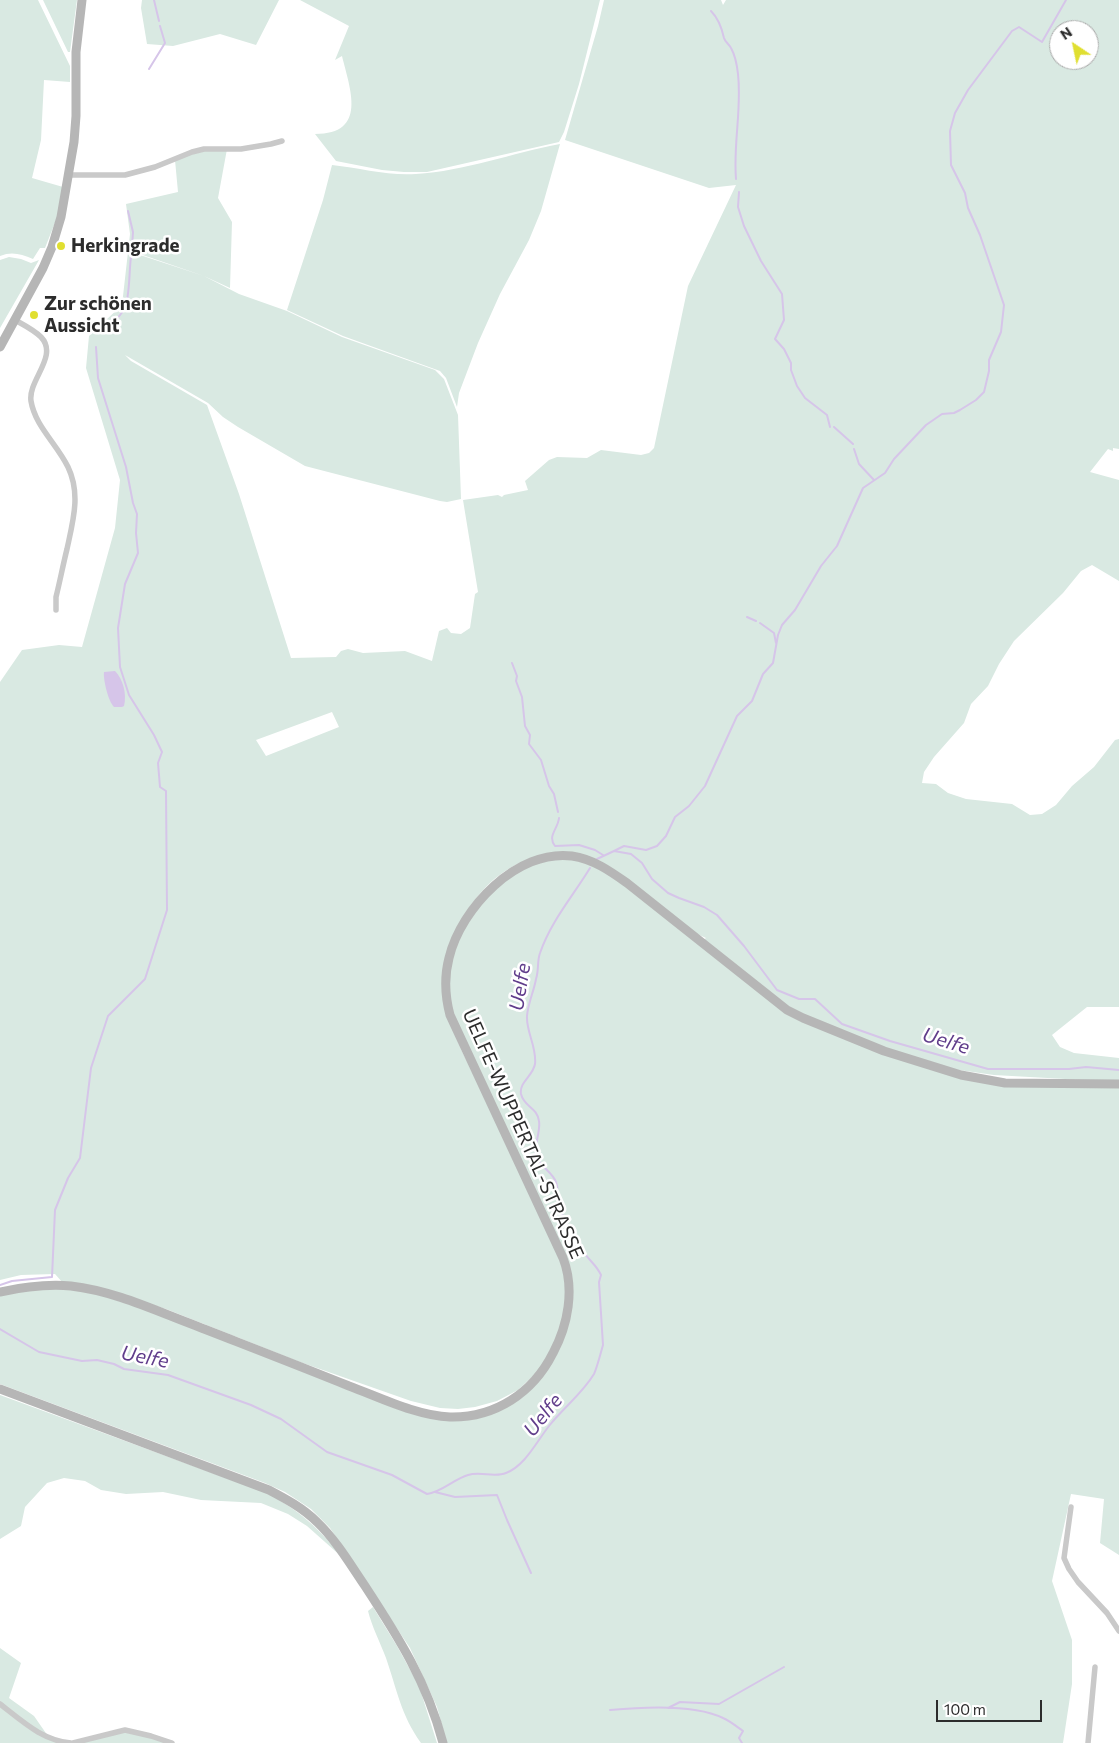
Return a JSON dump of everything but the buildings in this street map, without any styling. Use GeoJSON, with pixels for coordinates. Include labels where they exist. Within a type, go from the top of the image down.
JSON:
{"type":"FeatureCollection","features":[{"type":"Feature","properties":{"kind":"main road"},"geometry":{"type":"LineString","coordinates":[[0,347],[52,247],[62,217],[70,175],[76,116],[76,52],[82,0]]}},
{"type":"Feature","properties":{"kind":"main road","name":"UELFE-WUPPERTAL-STRASSE"},"geometry":{"type":"LineString","coordinates":[[0,1292],[51,1285],[104,1292],[375,1396],[441,1416],[464,1416],[488,1412],[519,1396],[544,1369],[557,1345],[568,1308],[568,1272],[450,1015],[445,983],[451,952],[471,914],[491,890],[507,876],[524,864],[542,858],[570,856],[587,860],[606,869],[627,883],[787,1010],[875,1048],[961,1075],[990,1081],[1005,1083],[1119,1084]]}},
{"type":"Feature","properties":{"kind":"main road"},"geometry":{"type":"LineString","coordinates":[[0,1389],[269,1490],[303,1510],[318,1523],[335,1543],[406,1650],[428,1694],[443,1743]]}},
{"type":"Feature","properties":{"kind":"street"},"geometry":{"type":"LineString","coordinates":[[70,175],[125,175],[155,167],[204,149],[240,149],[282,141]]}},
{"type":"Feature","properties":{"kind":"street"},"geometry":{"type":"LineString","coordinates":[[15,320],[38,334],[45,343],[45,359],[34,381],[31,399],[38,420],[68,468],[76,494],[74,515],[56,597],[56,610]]}},
{"type":"Feature","properties":{"kind":"street"},"geometry":{"type":"LineString","coordinates":[[1071,1507],[1064,1558],[1078,1582],[1107,1613],[1119,1631]]}},
{"type":"Feature","properties":{"kind":"street"},"geometry":{"type":"LineString","coordinates":[[1088,1743],[1095,1667]]}},
{"type":"Feature","properties":{"kind":"street"},"geometry":{"type":"LineString","coordinates":[[0,1704],[50,1739],[72,1743],[125,1730],[172,1743]]}},
{"type":"Feature","properties":{"kind":"shaded area"},"geometry":{"type":"Polygon","coordinates":[[[0,0],[38,0],[70,66],[70,82],[44,80],[41,140],[32,178],[63,187],[58,215],[45,248],[40,248],[33,259],[16,254],[0,256],[0,0]]]}},
{"type":"Feature","properties":{"kind":"shaded area"},"geometry":{"type":"Polygon","coordinates":[[[43,0],[77,0],[70,52],[68,52],[43,0]]]}},
{"type":"Feature","properties":{"kind":"shaded area"},"geometry":{"type":"Polygon","coordinates":[[[142,0],[279,0],[256,45],[220,34],[173,46],[147,44],[141,8],[142,0]]]}},
{"type":"Feature","properties":{"kind":"shaded area"},"geometry":{"type":"Polygon","coordinates":[[[300,0],[600,0],[579,84],[559,142],[427,172],[404,172],[382,170],[336,161],[315,134],[332,132],[343,126],[349,118],[351,95],[349,82],[342,56],[335,60],[349,26],[300,0]]]}},
{"type":"Feature","properties":{"kind":"shaded area"},"geometry":{"type":"Polygon","coordinates":[[[604,0],[721,0],[723,5],[726,0],[1119,0],[1119,449],[1113,448],[1113,451],[1108,449],[1090,472],[1119,480],[1119,581],[1092,565],[1081,571],[1063,593],[1014,641],[988,686],[971,704],[964,723],[934,757],[924,772],[922,783],[936,784],[948,793],[966,799],[1012,804],[1030,815],[1042,814],[1056,805],[1072,786],[1094,767],[1115,740],[1119,739],[1119,1007],[1087,1007],[1052,1035],[1060,1047],[1074,1053],[1119,1058],[1119,1082],[994,1075],[938,1067],[884,1050],[789,1009],[772,998],[702,941],[706,938],[693,932],[633,888],[775,1002],[803,1018],[841,1034],[884,1051],[961,1075],[982,1080],[1005,1083],[1119,1084],[1119,1555],[1100,1543],[1104,1499],[1071,1494],[1052,1581],[1072,1640],[1072,1684],[1063,1743],[447,1743],[437,1707],[410,1648],[330,1528],[311,1509],[285,1492],[265,1483],[0,1384],[0,1292],[27,1287],[71,1286],[102,1292],[148,1307],[397,1405],[436,1416],[449,1417],[465,1417],[480,1414],[495,1409],[521,1394],[542,1372],[551,1358],[561,1335],[567,1312],[569,1287],[567,1272],[568,1289],[563,1323],[547,1359],[534,1375],[518,1390],[497,1401],[475,1407],[458,1409],[440,1408],[411,1401],[300,1362],[166,1309],[98,1287],[63,1283],[55,1274],[21,1275],[0,1280],[0,682],[22,650],[59,645],[82,647],[115,528],[120,480],[86,368],[89,336],[122,305],[130,234],[126,204],[178,192],[175,160],[200,152],[227,149],[218,198],[232,222],[230,288],[204,276],[239,294],[287,311],[342,337],[435,370],[444,379],[458,415],[461,499],[447,502],[440,501],[305,466],[238,427],[223,417],[208,403],[125,355],[131,361],[207,405],[239,494],[291,658],[336,657],[341,651],[348,649],[363,653],[405,651],[432,661],[439,631],[447,628],[451,633],[461,634],[470,628],[475,594],[478,592],[463,500],[498,495],[502,497],[528,490],[525,481],[549,460],[557,457],[587,458],[601,450],[641,455],[649,453],[654,448],[688,286],[736,185],[709,188],[565,140],[604,0]],[[137,253],[137,254],[204,276],[137,253]],[[332,712],[256,740],[266,756],[339,727],[332,712]],[[550,854],[528,859],[499,875],[481,892],[455,931],[445,961],[443,976],[446,1005],[461,1049],[550,1231],[567,1272],[565,1263],[450,1015],[447,981],[449,964],[459,933],[489,892],[512,871],[529,862],[550,857],[571,856],[560,854],[550,854]]]}},
{"type":"Feature","properties":{"kind":"shaded area"},"geometry":{"type":"Polygon","coordinates":[[[560,144],[541,211],[529,240],[500,294],[478,343],[459,393],[457,407],[446,378],[440,371],[343,336],[287,310],[323,200],[332,165],[384,173],[416,174],[470,166],[560,144]]]}},
{"type":"Feature","properties":{"kind":"shaded area"},"geometry":{"type":"Polygon","coordinates":[[[9,257],[31,263],[39,260],[0,328],[0,260],[9,257]]]}},
{"type":"Feature","properties":{"kind":"shaded area"},"geometry":{"type":"Polygon","coordinates":[[[115,671],[122,682],[125,692],[124,706],[122,707],[114,707],[105,685],[104,672],[115,671]]]}},
{"type":"Feature","properties":{"kind":"shaded area"},"geometry":{"type":"Polygon","coordinates":[[[0,1395],[264,1492],[288,1505],[308,1520],[343,1558],[307,1526],[288,1514],[261,1503],[201,1500],[163,1492],[126,1494],[101,1490],[85,1481],[64,1478],[47,1483],[25,1507],[21,1526],[0,1539],[0,1395]]]}},
{"type":"Feature","properties":{"kind":"shaded area"},"geometry":{"type":"Polygon","coordinates":[[[373,1607],[419,1686],[437,1743],[421,1743],[414,1733],[400,1702],[368,1611],[373,1607]]]}},
{"type":"Feature","properties":{"kind":"shaded area"},"geometry":{"type":"Polygon","coordinates":[[[0,1648],[21,1663],[9,1698],[34,1716],[50,1739],[67,1743],[0,1743],[0,1648]]]}},
{"type":"Feature","properties":{"kind":"shaded area"},"geometry":{"type":"Polygon","coordinates":[[[130,1731],[169,1743],[80,1743],[130,1731]]]}},
{"type":"Feature","properties":{"kind":"waterway"},"geometry":{"type":"LineString","coordinates":[[154,0],[159,21]]}},
{"type":"Feature","properties":{"kind":"waterway"},"geometry":{"type":"LineString","coordinates":[[614,851],[624,846],[646,850],[657,846],[666,836],[675,817],[689,806],[705,786],[737,716],[752,701],[763,674],[773,663],[778,635],[782,625],[795,610],[821,566],[837,546],[863,488],[885,473],[894,459],[926,425],[942,414],[954,413],[960,410],[976,400],[984,392],[989,371],[989,360],[1001,332],[1004,305],[980,235],[968,208],[965,193],[951,165],[950,131],[955,113],[968,90],[1012,31],[1019,27],[1042,42],[1066,0]]}},
{"type":"Feature","properties":{"kind":"waterway"},"geometry":{"type":"LineString","coordinates":[[711,11],[716,17],[732,51],[738,71],[739,100],[736,179]]}},
{"type":"Feature","properties":{"kind":"waterway"},"geometry":{"type":"LineString","coordinates":[[149,69],[165,43],[160,26]]}},
{"type":"Feature","properties":{"kind":"waterway"},"geometry":{"type":"LineString","coordinates":[[739,192],[738,207],[744,226],[761,261],[782,294],[784,320],[775,339],[784,349],[791,363],[791,370],[797,386],[805,398],[827,415],[830,427]]}},
{"type":"Feature","properties":{"kind":"waterway"},"geometry":{"type":"LineString","coordinates":[[128,211],[133,232],[132,247]]}},
{"type":"Feature","properties":{"kind":"waterway"},"geometry":{"type":"LineString","coordinates":[[114,322],[126,305],[131,257]]}},
{"type":"Feature","properties":{"kind":"waterway"},"geometry":{"type":"LineString","coordinates":[[0,1285],[12,1281],[52,1277],[55,1210],[68,1178],[80,1158],[91,1068],[108,1016],[145,979],[167,910],[166,791],[160,787],[158,763],[162,752],[154,735],[129,695],[120,667],[118,628],[125,584],[138,553],[137,514],[126,467],[98,378],[96,347]]}},
{"type":"Feature","properties":{"kind":"waterway"},"geometry":{"type":"LineString","coordinates":[[834,427],[853,444]]}},
{"type":"Feature","properties":{"kind":"waterway"},"geometry":{"type":"LineString","coordinates":[[854,449],[859,464],[874,480]]}},
{"type":"Feature","properties":{"kind":"waterway"},"geometry":{"type":"LineString","coordinates":[[747,617],[756,621]]}},
{"type":"Feature","properties":{"kind":"waterway"},"geometry":{"type":"LineString","coordinates":[[760,623],[774,633],[776,643]]}},
{"type":"Feature","properties":{"kind":"waterway"},"geometry":{"type":"LineString","coordinates":[[512,663],[522,697],[525,726],[530,735],[529,744],[541,760],[549,786],[554,794],[558,812]]}},
{"type":"Feature","properties":{"kind":"waterway"},"geometry":{"type":"LineString","coordinates":[[559,818],[552,836],[555,846],[579,845],[595,850],[603,855]]}},
{"type":"Feature","properties":{"kind":"waterway","name":"Uelfe"},"geometry":{"type":"LineString","coordinates":[[597,859],[614,851],[631,854],[642,863],[652,879],[668,893],[704,907],[717,915],[744,946],[777,990],[799,999],[815,999],[842,1024],[890,1041],[988,1069],[1069,1069],[1086,1067],[1119,1070]]}},
{"type":"Feature","properties":{"kind":"waterway","name":"Uelfe"},"geometry":{"type":"LineString","coordinates":[[0,1329],[39,1352],[82,1361],[97,1360],[114,1364],[124,1369],[168,1375],[251,1405],[281,1419],[327,1452],[392,1475],[427,1494],[438,1491],[468,1475],[492,1475],[513,1470],[525,1459],[554,1419],[589,1381],[594,1374],[603,1345],[599,1282],[601,1275],[580,1247],[565,1222],[558,1201],[556,1182],[537,1158],[535,1150],[539,1131],[538,1116],[525,1102],[521,1094],[522,1086],[535,1064],[527,1016],[537,976],[540,953],[556,919],[590,868]]}},
{"type":"Feature","properties":{"kind":"waterway"},"geometry":{"type":"LineString","coordinates":[[435,1492],[455,1497],[497,1495],[531,1573]]}},
{"type":"Feature","properties":{"kind":"waterway"},"geometry":{"type":"LineString","coordinates":[[668,1708],[680,1702],[719,1704],[784,1667]]}},
{"type":"Feature","properties":{"kind":"waterway"},"geometry":{"type":"LineString","coordinates":[[610,1710],[637,1708],[698,1710],[723,1718],[743,1731],[739,1738],[742,1743]]}},
{"type":"Feature","properties":{"kind":"place","name":"Herkingrade"},"geometry":{"type":"Point","coordinates":[61,246]}},
{"type":"Feature","properties":{"kind":"place","name":"Zur schönen Aussicht"},"geometry":{"type":"Point","coordinates":[34,315]}}]}
